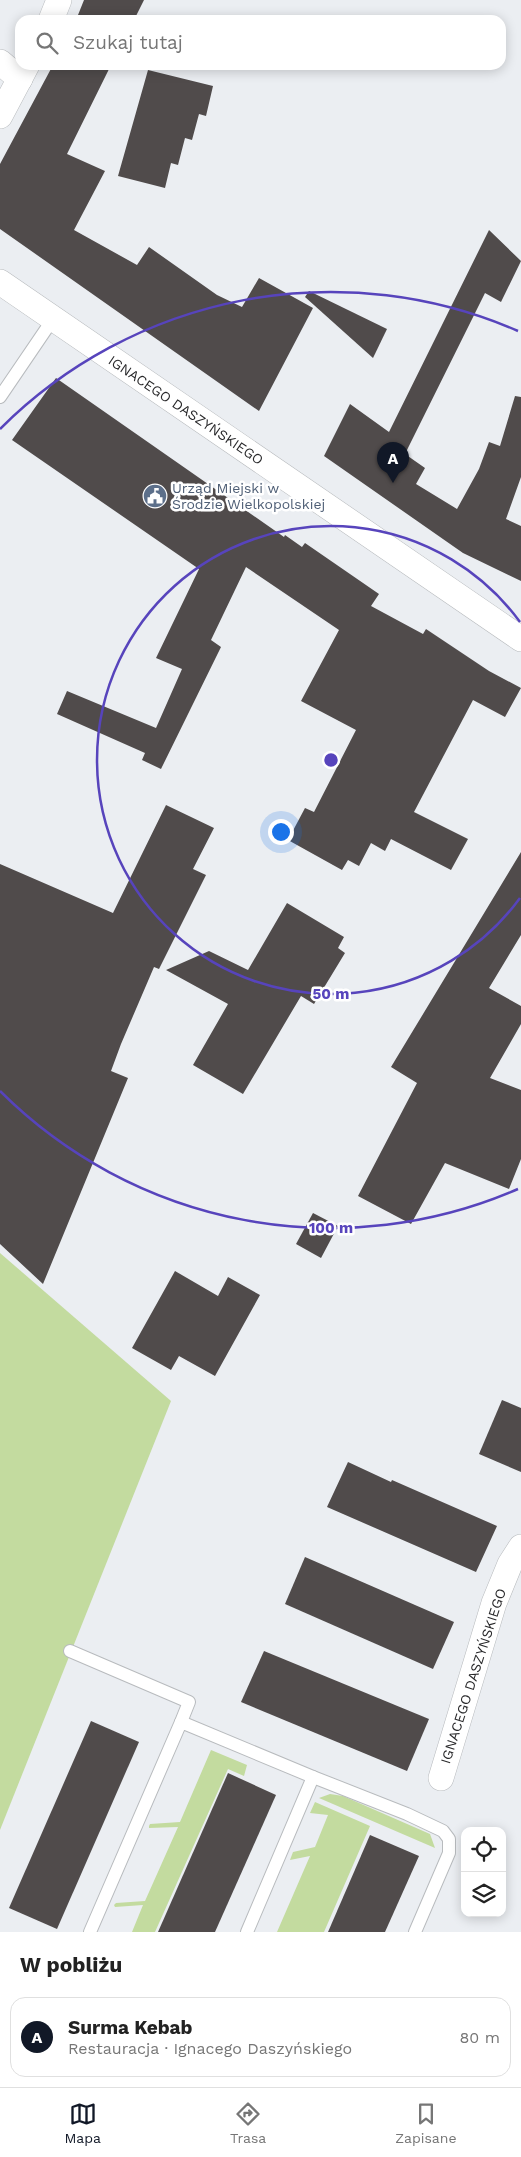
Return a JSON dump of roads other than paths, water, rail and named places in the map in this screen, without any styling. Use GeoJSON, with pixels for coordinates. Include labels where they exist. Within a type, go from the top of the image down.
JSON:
{"type":"FeatureCollection","features":[{"type":"Feature","properties":{"kind":"street"},"geometry":{"type":"LineString","coordinates":[[53,15],[59,0]]}},
{"type":"Feature","properties":{"kind":"street"},"geometry":{"type":"LineString","coordinates":[[0,62],[15,68]]}},
{"type":"Feature","properties":{"kind":"street"},"geometry":{"type":"LineString","coordinates":[[0,116],[24,72]]}},
{"type":"Feature","properties":{"kind":"street","name":"IGNACEGO DASZYŃSKIEGO"},"geometry":{"type":"LineString","coordinates":[[0,282],[521,639]]}},
{"type":"Feature","properties":{"kind":"street","name":"IGNACEGO DASZYŃSKIEGO"},"geometry":{"type":"LineString","coordinates":[[441,1778],[494,1603],[510,1564],[521,1548]]}},
{"type":"Feature","properties":{"kind":"lane"},"geometry":{"type":"LineString","coordinates":[[0,397],[53,319]]}},
{"type":"Feature","properties":{"kind":"lane"},"geometry":{"type":"LineString","coordinates":[[70,1651],[189,1702],[90,1932]]}},
{"type":"Feature","properties":{"kind":"lane"},"geometry":{"type":"LineString","coordinates":[[181,1722],[407,1814],[443,1831],[448,1839],[449,1853],[415,1932]]}},
{"type":"Feature","properties":{"kind":"lane"},"geometry":{"type":"LineString","coordinates":[[247,1932],[314,1777]]}},
{"type":"Feature","properties":{"kind":"place","name":"Surma Kebab"},"geometry":{"type":"Point","coordinates":[393,483]}},
{"type":"Feature","properties":{"kind":"place","name":"Urząd Miejski w Środzie Wielkopolskiej"},"geometry":{"type":"Point","coordinates":[155,496]}}]}
